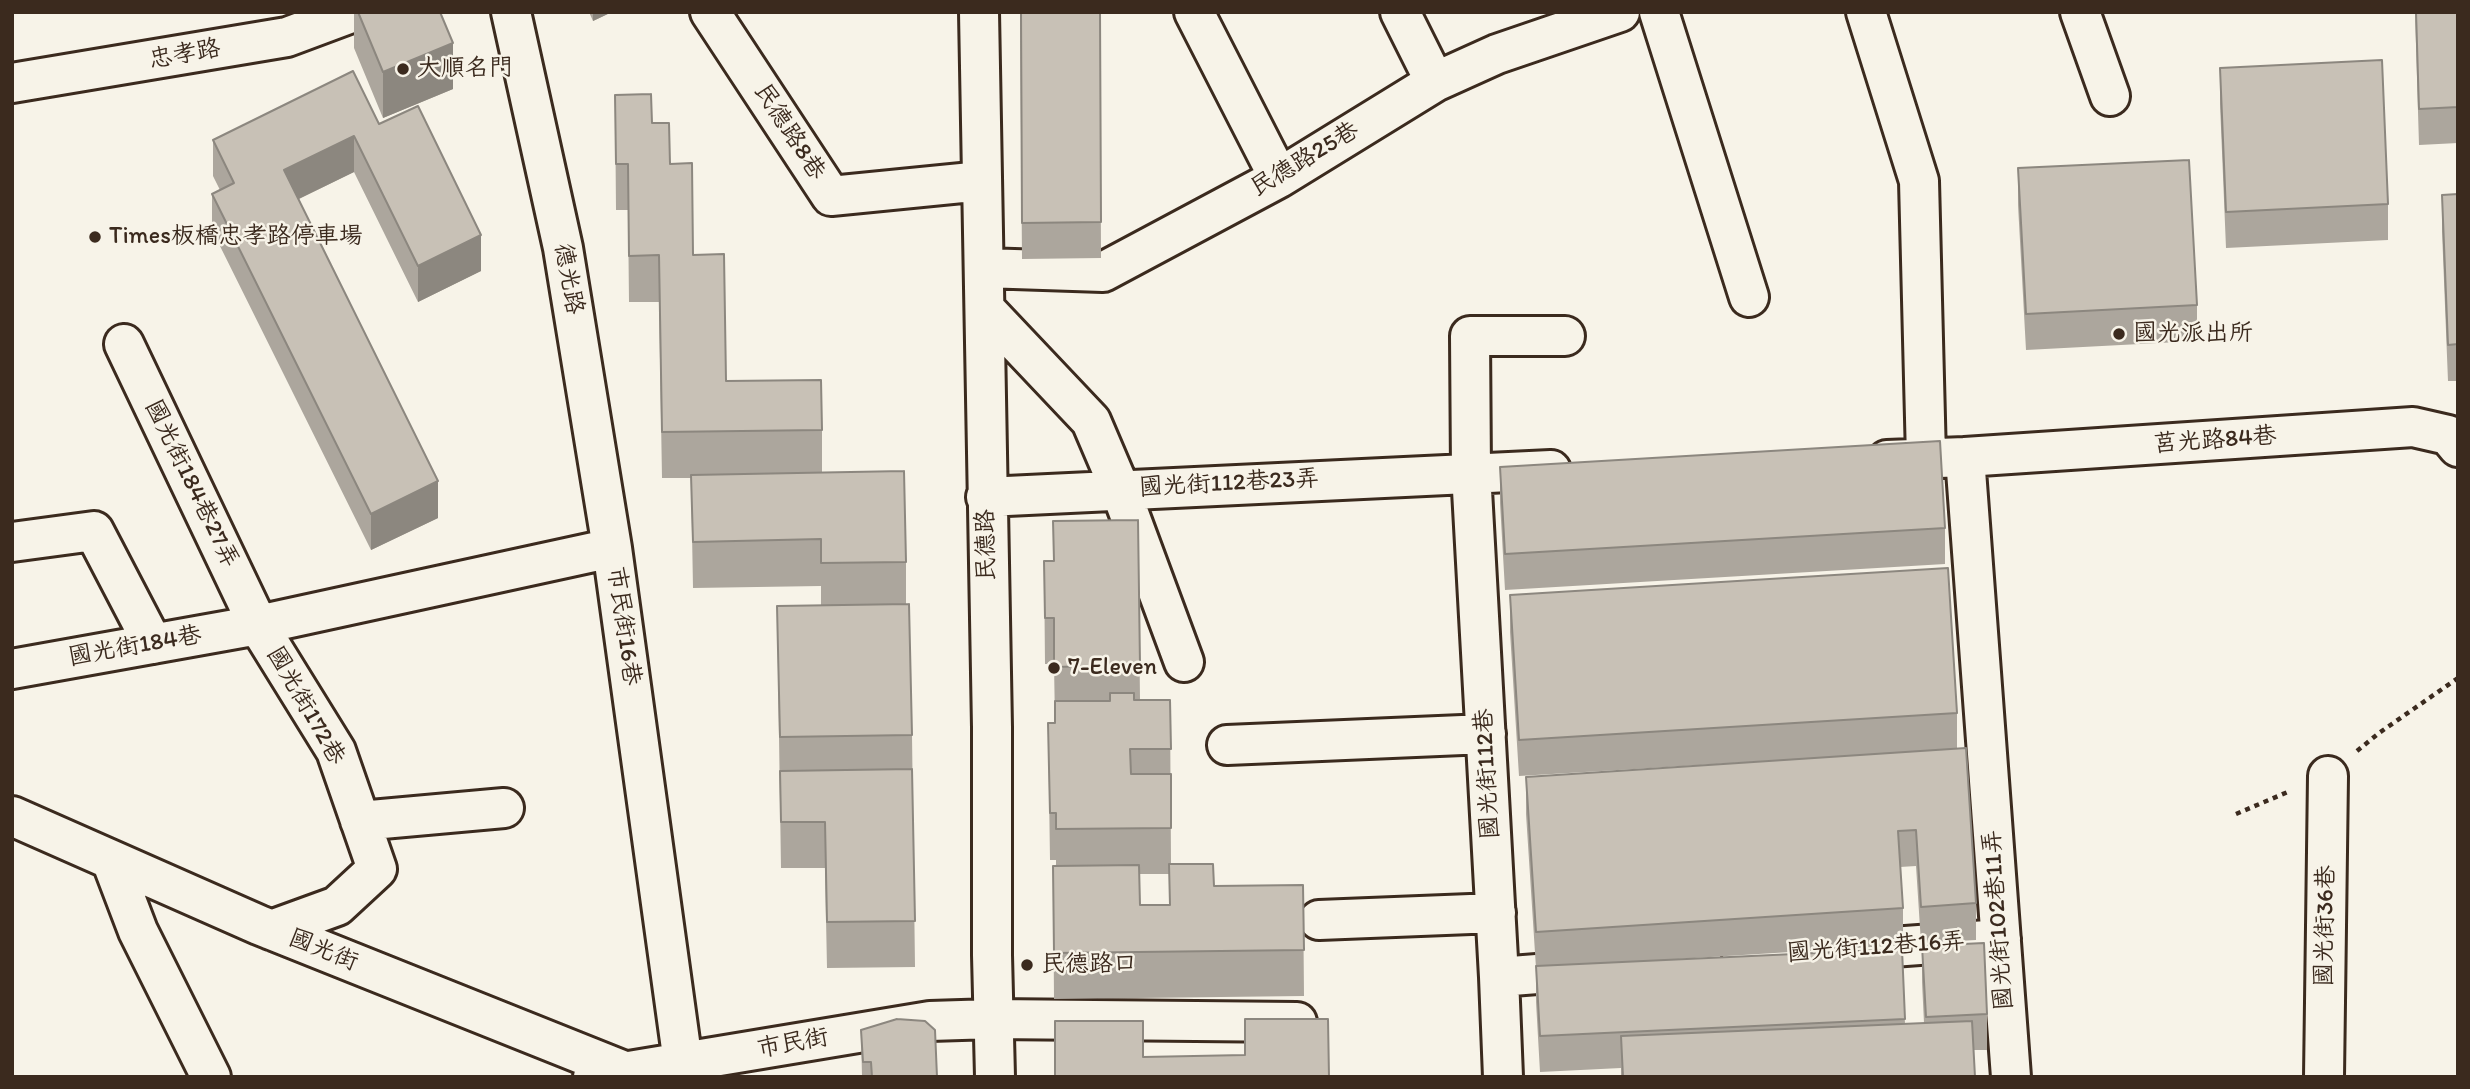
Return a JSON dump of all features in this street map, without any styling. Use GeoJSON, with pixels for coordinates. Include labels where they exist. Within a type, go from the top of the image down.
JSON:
{"type":"FeatureCollection","features":[{"type":"Feature","properties":{"kind":"street","name":"忠孝路"},"geometry":{"type":"LineString","coordinates":[[12,83],[287,37],[354,12]]}},
{"type":"Feature","properties":{"kind":"street","name":"德光路"},"geometry":{"type":"LineString","coordinates":[[511,12],[564,248],[612,548]]}},
{"type":"Feature","properties":{"kind":"street","name":"民德路8巷"},"geometry":{"type":"LineString","coordinates":[[710,12],[831,196],[982,181]]}},
{"type":"Feature","properties":{"kind":"street","name":"民德路"},"geometry":{"type":"LineString","coordinates":[[979,12],[992,727],[995,1077]]}},
{"type":"Feature","properties":{"kind":"street"},"geometry":{"type":"LineString","coordinates":[[1194,12],[1279,178]]}},
{"type":"Feature","properties":{"kind":"street"},"geometry":{"type":"LineString","coordinates":[[1400,12],[1435,82]]}},
{"type":"Feature","properties":{"kind":"street","name":"民德路25巷"},"geometry":{"type":"LineString","coordinates":[[984,268],[1104,272],[1279,178],[1435,82],[1497,54],[1620,12]]}},
{"type":"Feature","properties":{"kind":"street"},"geometry":{"type":"LineString","coordinates":[[1659,12],[1749,297]]}},
{"type":"Feature","properties":{"kind":"street"},"geometry":{"type":"LineString","coordinates":[[1866,12],[1919,181],[1926,458]]}},
{"type":"Feature","properties":{"kind":"street"},"geometry":{"type":"LineString","coordinates":[[2080,12],[2110,96]]}},
{"type":"Feature","properties":{"kind":"street"},"geometry":{"type":"LineString","coordinates":[[985,309],[1091,421],[1184,662]]}},
{"type":"Feature","properties":{"kind":"street","name":"國光街112巷"},"geometry":{"type":"LineString","coordinates":[[1503,1077],[1496,913],[1503,788],[1486,734],[1492,606],[1471,472],[1470,336],[1566,336]]}},
{"type":"Feature","properties":{"kind":"street","name":"國光街184巷27弄"},"geometry":{"type":"LineString","coordinates":[[124,344],[258,625]]}},
{"type":"Feature","properties":{"kind":"street","name":"莒光路84巷"},"geometry":{"type":"LineString","coordinates":[[1857,460],[1965,457],[2413,428],[2448,435],[2458,447]]}},
{"type":"Feature","properties":{"kind":"street","name":"國光街102巷11弄"},"geometry":{"type":"LineString","coordinates":[[1965,457],[1960,576],[1974,764],[2001,939],[2011,1077]]}},
{"type":"Feature","properties":{"kind":"street","name":"國光街112巷23弄"},"geometry":{"type":"LineString","coordinates":[[986,497],[1471,472],[1581,469]]}},
{"type":"Feature","properties":{"kind":"street"},"geometry":{"type":"LineString","coordinates":[[12,542],[94,531],[153,643]]}},
{"type":"Feature","properties":{"kind":"street","name":"市民街16巷"},"geometry":{"type":"LineString","coordinates":[[258,625],[612,548],[683,1063]]}},
{"type":"Feature","properties":{"kind":"street","name":"國光街184巷"},"geometry":{"type":"LineString","coordinates":[[12,669],[258,625]]}},
{"type":"Feature","properties":{"kind":"street","name":"國光街172巷"},"geometry":{"type":"LineString","coordinates":[[258,625],[336,751],[377,869],[337,906],[271,930]]}},
{"type":"Feature","properties":{"kind":"street"},"geometry":{"type":"LineString","coordinates":[[1227,745],[1486,734]]}},
{"type":"Feature","properties":{"kind":"street","name":"國光街36巷"},"geometry":{"type":"LineString","coordinates":[[2324,1077],[2328,776]]}},
{"type":"Feature","properties":{"kind":"street"},"geometry":{"type":"LineString","coordinates":[[360,821],[504,808]]}},
{"type":"Feature","properties":{"kind":"street","name":"國光街"},"geometry":{"type":"LineString","coordinates":[[12,816],[271,930],[618,1075]]}},
{"type":"Feature","properties":{"kind":"street"},"geometry":{"type":"LineString","coordinates":[[111,860],[138,931],[211,1077]]}},
{"type":"Feature","properties":{"kind":"street"},"geometry":{"type":"LineString","coordinates":[[1319,920],[1496,913]]}},
{"type":"Feature","properties":{"kind":"street","name":"國光街112巷16弄"},"geometry":{"type":"LineString","coordinates":[[1708,961],[2001,939]]}},
{"type":"Feature","properties":{"kind":"street"},"geometry":{"type":"LineString","coordinates":[[1499,977],[1625,967]]}},
{"type":"Feature","properties":{"kind":"street","name":"市民街"},"geometry":{"type":"LineString","coordinates":[[618,1075],[930,1021],[1299,1022]]}},
{"type":"Feature","properties":{"kind":"building"},"geometry":{"type":"Polygon","coordinates":[[[358,12],[440,12],[453,43],[383,72],[358,12]]]}},
{"type":"Feature","properties":{"kind":"building"},"geometry":{"type":"Polygon","coordinates":[[[1021,12],[1100,12],[1101,222],[1022,223],[1021,12]]]}},
{"type":"Feature","properties":{"kind":"building"},"geometry":{"type":"Polygon","coordinates":[[[2416,12],[2458,12],[2458,107],[2419,109],[2416,12]]]}},
{"type":"Feature","properties":{"kind":"building"},"geometry":{"type":"Polygon","coordinates":[[[2382,60],[2388,204],[2226,212],[2220,68],[2382,60]]]}},
{"type":"Feature","properties":{"kind":"building"},"geometry":{"type":"Polygon","coordinates":[[[353,71],[379,124],[418,106],[481,235],[418,266],[354,136],[284,170],[438,481],[371,514],[212,194],[234,183],[213,140],[353,71]]]}},
{"type":"Feature","properties":{"kind":"building"},"geometry":{"type":"Polygon","coordinates":[[[651,94],[652,123],[669,123],[670,164],[692,163],[693,255],[724,254],[726,381],[821,380],[822,430],[662,432],[659,255],[629,256],[628,164],[616,164],[615,95],[651,94]]]}},
{"type":"Feature","properties":{"kind":"building"},"geometry":{"type":"Polygon","coordinates":[[[2189,160],[2197,305],[2026,314],[2018,168],[2189,160]]]}},
{"type":"Feature","properties":{"kind":"building"},"geometry":{"type":"Polygon","coordinates":[[[2458,194],[2458,344],[2448,345],[2442,195],[2458,194]]]}},
{"type":"Feature","properties":{"kind":"building"},"geometry":{"type":"Polygon","coordinates":[[[1940,441],[1945,528],[1505,554],[1500,467],[1940,441]]]}},
{"type":"Feature","properties":{"kind":"building"},"geometry":{"type":"Polygon","coordinates":[[[904,471],[906,562],[821,563],[821,539],[693,542],[691,475],[904,471]]]}},
{"type":"Feature","properties":{"kind":"building"},"geometry":{"type":"Polygon","coordinates":[[[1138,520],[1140,665],[1054,667],[1054,618],[1045,618],[1044,561],[1054,561],[1053,521],[1138,520]]]}},
{"type":"Feature","properties":{"kind":"building"},"geometry":{"type":"Polygon","coordinates":[[[1948,568],[1957,713],[1519,740],[1510,595],[1948,568]]]}},
{"type":"Feature","properties":{"kind":"building"},"geometry":{"type":"Polygon","coordinates":[[[909,604],[912,735],[780,737],[777,606],[909,604]]]}},
{"type":"Feature","properties":{"kind":"building"},"geometry":{"type":"Polygon","coordinates":[[[1110,693],[1134,693],[1134,700],[1170,700],[1171,749],[1130,749],[1131,774],[1171,774],[1171,828],[1056,829],[1056,813],[1050,813],[1048,723],[1055,723],[1055,701],[1110,701],[1110,693]]]}},
{"type":"Feature","properties":{"kind":"building"},"geometry":{"type":"Polygon","coordinates":[[[1966,748],[1976,903],[1921,907],[1916,830],[1898,831],[1903,908],[1536,932],[1526,777],[1966,748]]]}},
{"type":"Feature","properties":{"kind":"building"},"geometry":{"type":"Polygon","coordinates":[[[912,769],[915,921],[827,922],[825,822],[781,822],[780,771],[912,769]]]}},
{"type":"Feature","properties":{"kind":"building"},"geometry":{"type":"Polygon","coordinates":[[[1169,864],[1213,864],[1214,886],[1303,885],[1304,950],[1054,953],[1053,866],[1139,865],[1140,905],[1170,905],[1169,864]]]}},
{"type":"Feature","properties":{"kind":"building"},"geometry":{"type":"Polygon","coordinates":[[[1984,943],[1987,1014],[1926,1017],[1922,946],[1984,943]]]}},
{"type":"Feature","properties":{"kind":"building"},"geometry":{"type":"Polygon","coordinates":[[[1902,949],[1905,1019],[1540,1036],[1536,966],[1902,949]]]}},
{"type":"Feature","properties":{"kind":"building"},"geometry":{"type":"Polygon","coordinates":[[[897,1019],[925,1021],[935,1030],[937,1077],[872,1077],[871,1062],[863,1062],[861,1030],[897,1019]]]}},
{"type":"Feature","properties":{"kind":"building"},"geometry":{"type":"Polygon","coordinates":[[[1245,1019],[1328,1019],[1329,1077],[1055,1077],[1055,1021],[1143,1021],[1143,1057],[1245,1055],[1245,1019]]]}},
{"type":"Feature","properties":{"kind":"building"},"geometry":{"type":"Polygon","coordinates":[[[1972,1021],[1975,1077],[1623,1077],[1621,1036],[1972,1021]]]}},
{"type":"Feature","properties":{"kind":"place","name":"大順名門"},"geometry":{"type":"Point","coordinates":[403,69]}},
{"type":"Feature","properties":{"kind":"place","name":"Times板橋忠孝路停車場"},"geometry":{"type":"Point","coordinates":[95,237]}},
{"type":"Feature","properties":{"kind":"place","name":"國光派出所"},"geometry":{"type":"Point","coordinates":[2119,334]}},
{"type":"Feature","properties":{"kind":"place","name":"7-Eleven"},"geometry":{"type":"Point","coordinates":[1054,668]}},
{"type":"Feature","properties":{"kind":"place","name":"民德路口"},"geometry":{"type":"Point","coordinates":[1027,965]}}]}
